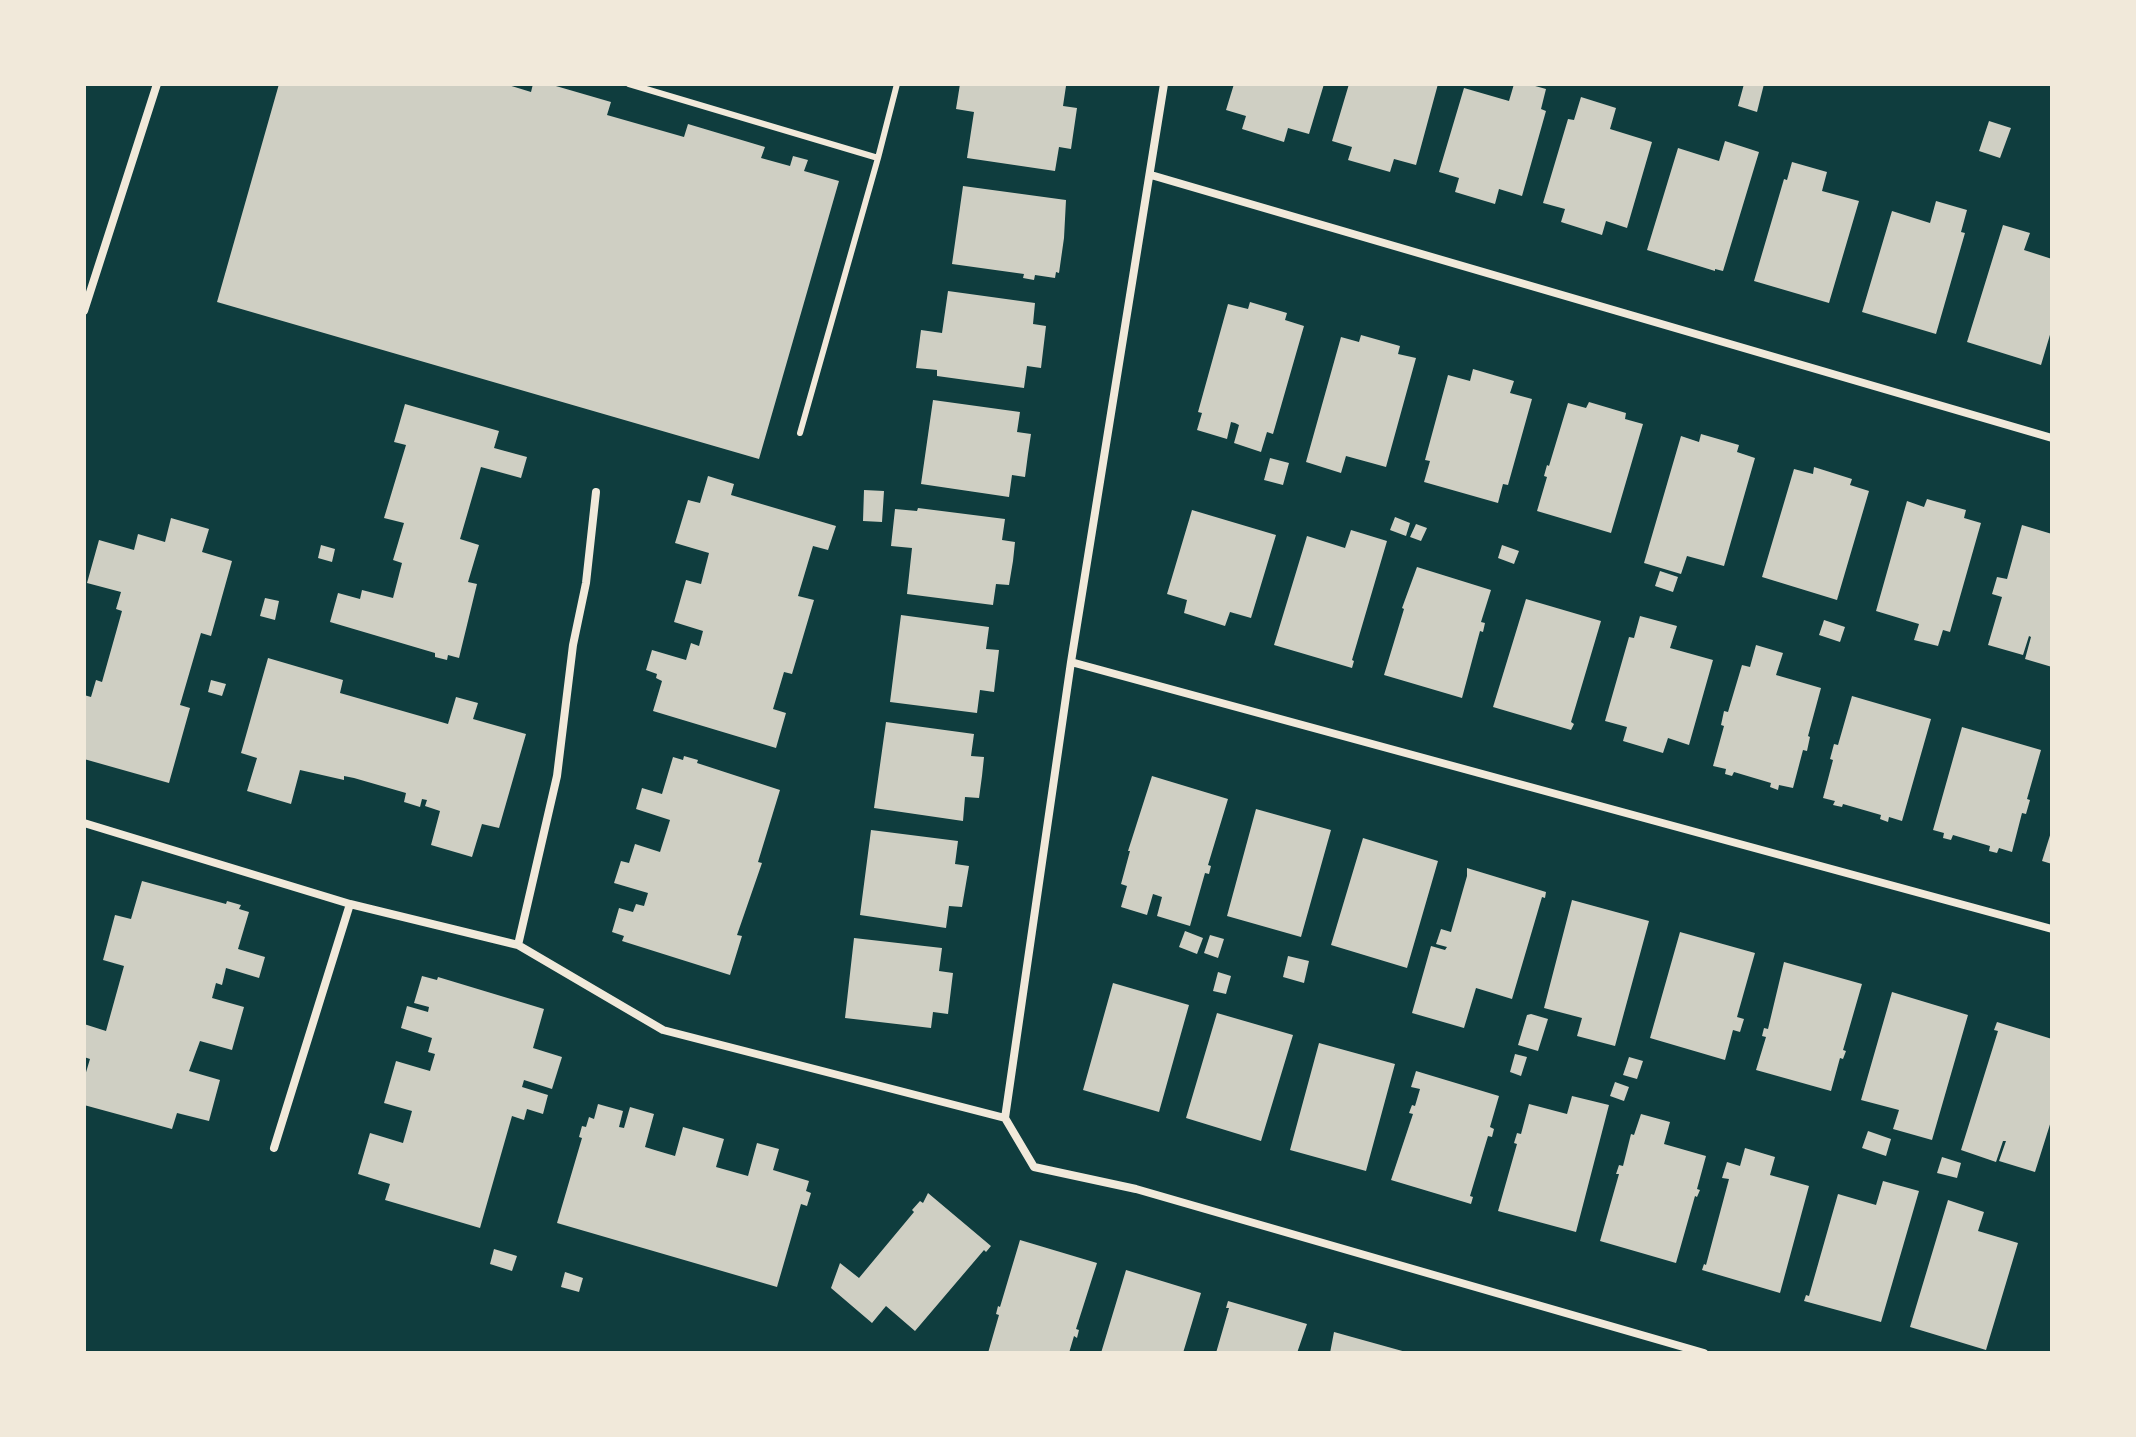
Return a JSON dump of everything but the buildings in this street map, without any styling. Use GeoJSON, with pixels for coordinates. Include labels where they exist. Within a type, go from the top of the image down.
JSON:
{"type":"FeatureCollection","features":[{"type":"Feature","properties":{"kind":"street"},"geometry":{"type":"LineString","coordinates":[[84,311],[157,84]]}},
{"type":"Feature","properties":{"kind":"street"},"geometry":{"type":"LineString","coordinates":[[1164,84],[1071,662],[1005,1118],[1034,1167],[1136,1189],[1704,1353]]}},
{"type":"Feature","properties":{"kind":"street"},"geometry":{"type":"LineString","coordinates":[[1151,175],[2052,438]]}},
{"type":"Feature","properties":{"kind":"street"},"geometry":{"type":"LineString","coordinates":[[518,945],[557,776],[573,645],[586,583],[596,492]]}},
{"type":"Feature","properties":{"kind":"street"},"geometry":{"type":"LineString","coordinates":[[1071,662],[2052,929]]}},
{"type":"Feature","properties":{"kind":"street"},"geometry":{"type":"LineString","coordinates":[[84,823],[350,904],[518,945],[663,1030],[1005,1118]]}},
{"type":"Feature","properties":{"kind":"street"},"geometry":{"type":"LineString","coordinates":[[274,1148],[350,904]]}},
{"type":"Feature","properties":{"kind":"lane"},"geometry":{"type":"LineString","coordinates":[[629,84],[878,158]]}},
{"type":"Feature","properties":{"kind":"lane"},"geometry":{"type":"LineString","coordinates":[[800,433],[897,84]]}}]}
